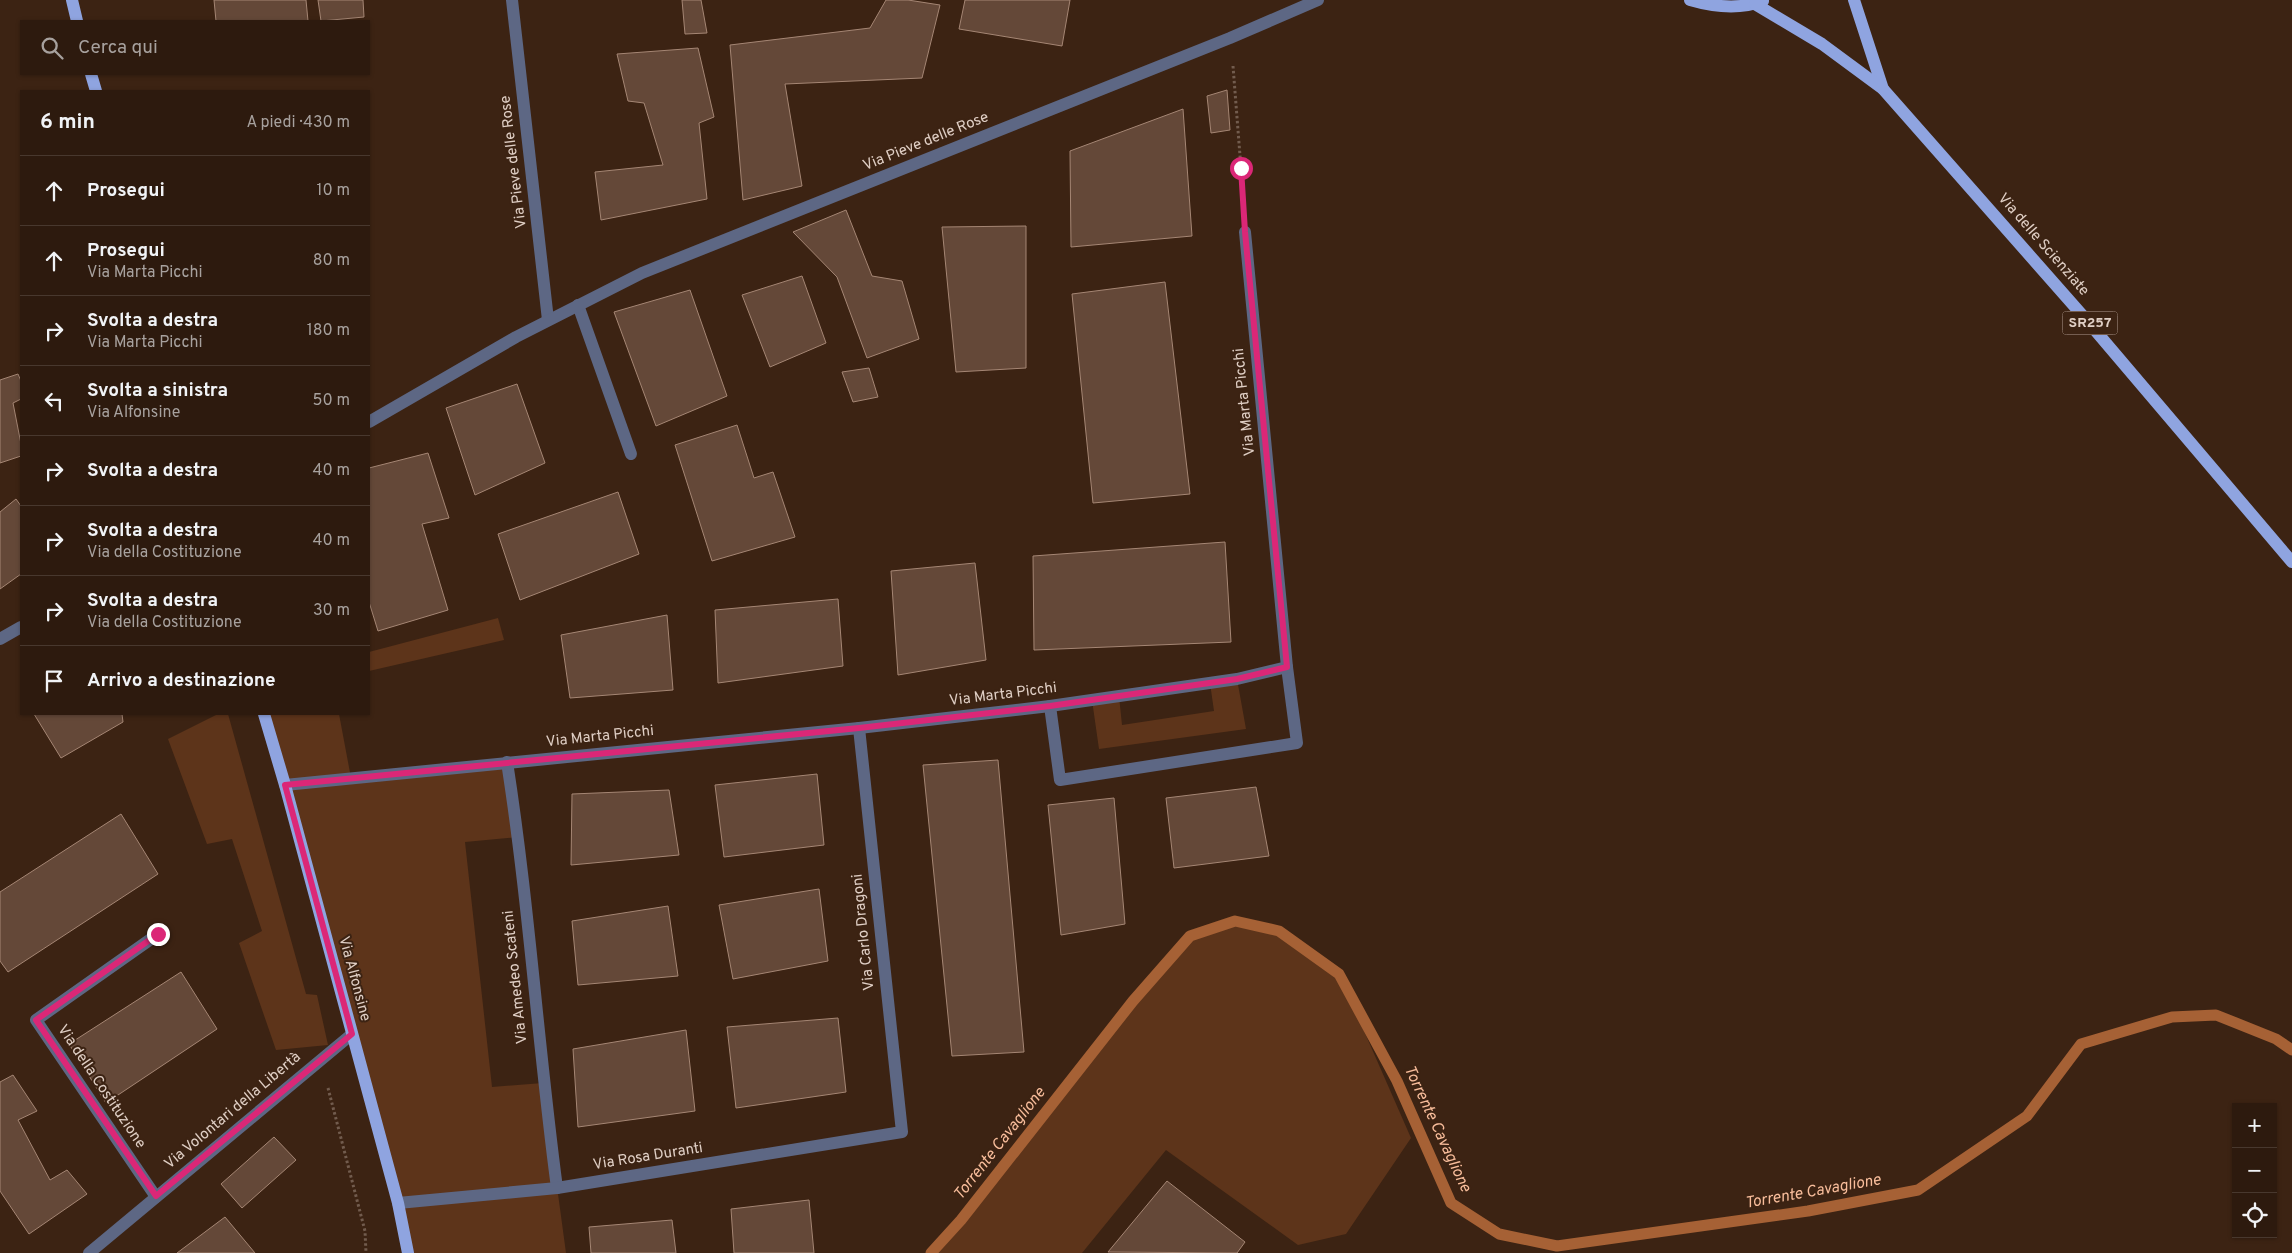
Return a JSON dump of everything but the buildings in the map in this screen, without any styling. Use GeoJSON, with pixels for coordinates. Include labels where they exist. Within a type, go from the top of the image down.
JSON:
{"type":"FeatureCollection","features":[{"type":"Feature","properties":{"kind":"main road"},"geometry":{"type":"LineString","coordinates":[[72,0],[78,20]]}},
{"type":"Feature","properties":{"kind":"main road","name":"SR257"},"geometry":{"type":"LineString","coordinates":[[1690,0],[1724,7],[1760,2]]}},
{"type":"Feature","properties":{"kind":"main road","name":"Via delle Scienziate"},"geometry":{"type":"LineString","coordinates":[[1854,0],[1883,89]]}},
{"type":"Feature","properties":{"kind":"main road","name":"Via delle Scienziate"},"geometry":{"type":"LineString","coordinates":[[1760,2],[1822,44],[1883,89],[2084,316],[2292,562]]}},
{"type":"Feature","properties":{"kind":"main road"},"geometry":{"type":"LineString","coordinates":[[91,75],[96,90]]}},
{"type":"Feature","properties":{"kind":"main road","name":"Via Alfonsine"},"geometry":{"type":"LineString","coordinates":[[264,715],[398,1203],[408,1253]]}},
{"type":"Feature","properties":{"kind":"street","name":"Via Pieve delle Rose"},"geometry":{"type":"LineString","coordinates":[[512,0],[548,320]]}},
{"type":"Feature","properties":{"kind":"street","name":"Via Pieve delle Rose"},"geometry":{"type":"LineString","coordinates":[[370,421],[548,320],[642,273],[1230,38],[1318,0]]}},
{"type":"Feature","properties":{"kind":"street","name":"Via Marta Picchi"},"geometry":{"type":"LineString","coordinates":[[285,785],[859,728],[1050,706],[1237,679],[1287,667],[1245,232]]}},
{"type":"Feature","properties":{"kind":"street"},"geometry":{"type":"LineString","coordinates":[[578,305],[631,454]]}},
{"type":"Feature","properties":{"kind":"street"},"geometry":{"type":"LineString","coordinates":[[0,639],[20,628]]}},
{"type":"Feature","properties":{"kind":"street"},"geometry":{"type":"LineString","coordinates":[[1050,706],[1060,780],[1297,743],[1287,667]]}},
{"type":"Feature","properties":{"kind":"street","name":"Via Carlo Dragoni"},"geometry":{"type":"LineString","coordinates":[[859,728],[902,1132]]}},
{"type":"Feature","properties":{"kind":"street","name":"Via Amedeo Scateni"},"geometry":{"type":"LineString","coordinates":[[507,762],[519,837],[543,1082],[557,1188]]}},
{"type":"Feature","properties":{"kind":"street","name":"Via della Costituzione"},"geometry":{"type":"LineString","coordinates":[[156,1196],[36,1020],[158,934]]}},
{"type":"Feature","properties":{"kind":"street","name":"Via Volontari della Libertà"},"geometry":{"type":"LineString","coordinates":[[89,1253],[352,1034]]}},
{"type":"Feature","properties":{"kind":"street","name":"Via Rosa Duranti"},"geometry":{"type":"LineString","coordinates":[[398,1203],[557,1188],[902,1132]]}},
{"type":"Feature","properties":{"kind":"path"},"geometry":{"type":"LineString","coordinates":[[1230,38],[1245,232]]}},
{"type":"Feature","properties":{"kind":"path"},"geometry":{"type":"LineString","coordinates":[[321,1060],[365,1231],[366,1253]]}},
{"type":"Feature","properties":{"kind":"shaded area"},"geometry":{"type":"Polygon","coordinates":[[[498,618],[504,640],[370,671],[370,652],[498,618]]]}},
{"type":"Feature","properties":{"kind":"shaded area"},"geometry":{"type":"Polygon","coordinates":[[[1237,679],[1246,729],[1099,749],[1092,700],[1119,696],[1122,725],[1214,711],[1210,683],[1237,679]]]}},
{"type":"Feature","properties":{"kind":"shaded area"},"geometry":{"type":"Polygon","coordinates":[[[216,715],[228,715],[306,994],[317,995],[328,1045],[276,1050],[239,943],[262,931],[232,839],[207,844],[168,739],[216,715]]]}},
{"type":"Feature","properties":{"kind":"shaded area"},"geometry":{"type":"Polygon","coordinates":[[[264,715],[339,715],[351,778],[507,762],[519,837],[465,842],[492,1087],[543,1083],[566,1253],[408,1253],[264,715]]]}},
{"type":"Feature","properties":{"kind":"shaded area"},"geometry":{"type":"Polygon","coordinates":[[[1235,921],[1279,931],[1339,974],[1411,1138],[1346,1234],[1298,1245],[1166,1150],[1082,1253],[931,1253],[961,1220],[1133,1001],[1190,936],[1235,921]]]}},
{"type":"Feature","properties":{"kind":"waterway","name":"Torrente Cavaglione"},"geometry":{"type":"LineString","coordinates":[[931,1253],[961,1220],[1133,1001],[1190,936],[1235,921],[1279,931],[1339,974],[1397,1081],[1451,1203],[1499,1234],[1557,1246],[1808,1211],[1918,1190],[2027,1116],[2081,1044],[2172,1017],[2216,1015],[2276,1039],[2292,1050]]}},
{"type":"Feature","properties":{"kind":"route"},"geometry":{"type":"LineString","coordinates":[[158,934],[36,1020],[156,1196],[352,1034],[285,785],[859,728],[1050,706],[1237,679],[1287,667],[1245,232],[1241,168]]}}]}
